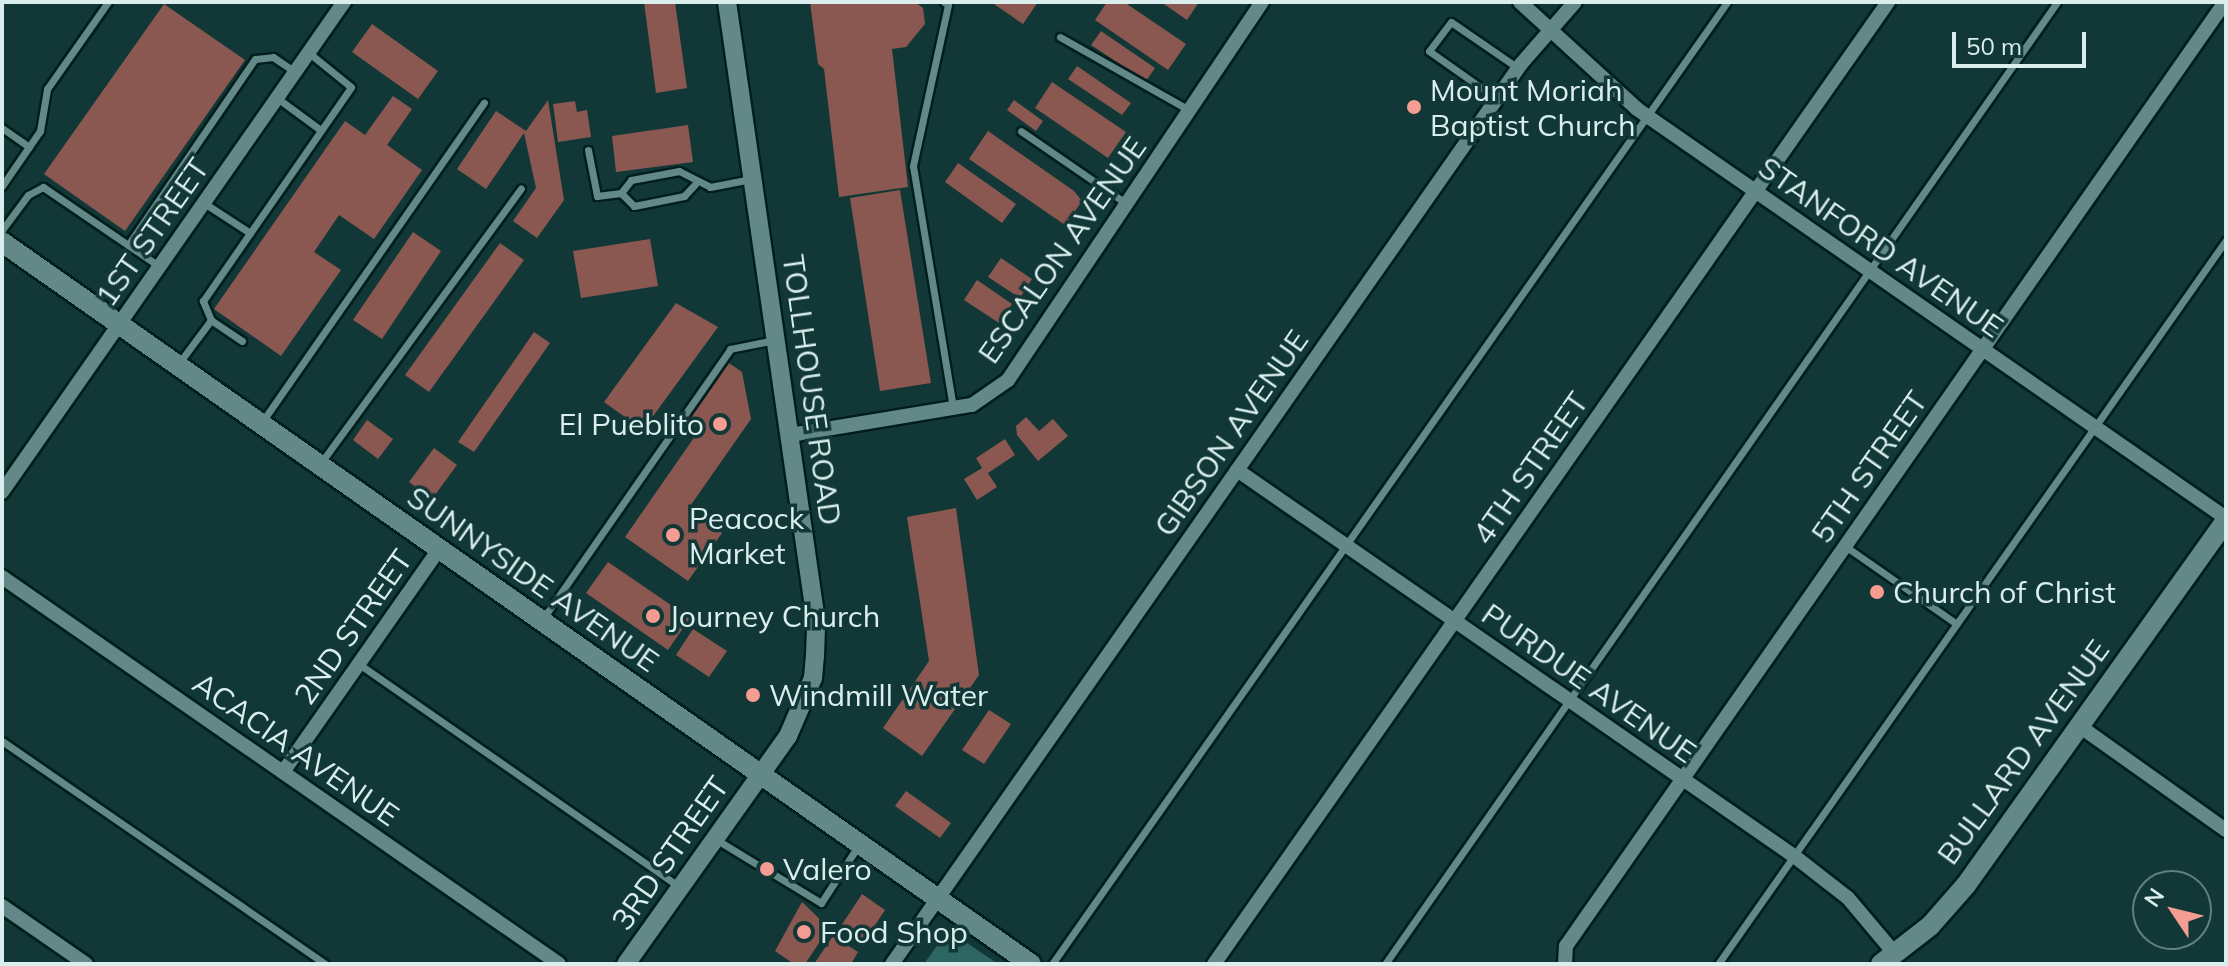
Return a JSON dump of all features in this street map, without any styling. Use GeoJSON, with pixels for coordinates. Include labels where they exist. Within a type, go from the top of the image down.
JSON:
{"type":"FeatureCollection","features":[{"type":"Feature","properties":{"kind":"main road","name":"SUNNYSIDE AVENUE"},"geometry":{"type":"LineString","coordinates":[[2,242],[437,552],[1031,964]]}},
{"type":"Feature","properties":{"kind":"main road","name":"BULLARD AVENUE"},"geometry":{"type":"LineString","coordinates":[[1888,960],[1966,885],[2226,519]]}},
{"type":"Feature","properties":{"kind":"street","name":"1ST STREET"},"geometry":{"type":"LineString","coordinates":[[2,492],[344,2]]}},
{"type":"Feature","properties":{"kind":"street","name":"TOLLHOUSE ROAD"},"geometry":{"type":"LineString","coordinates":[[727,2],[816,621],[815,656],[804,705],[761,774]]}},
{"type":"Feature","properties":{"kind":"street","name":"ESCALON AVENUE"},"geometry":{"type":"LineString","coordinates":[[790,435],[972,405],[1008,380],[1262,2]]}},
{"type":"Feature","properties":{"kind":"street","name":"STANFORD AVENUE"},"geometry":{"type":"LineString","coordinates":[[1520,2],[1646,115],[2226,519]]}},
{"type":"Feature","properties":{"kind":"street","name":"GIBSON AVENUE"},"geometry":{"type":"LineString","coordinates":[[938,898],[1518,68],[1575,2]]}},
{"type":"Feature","properties":{"kind":"street","name":"4TH STREET"},"geometry":{"type":"LineString","coordinates":[[1214,964],[1888,2]]}},
{"type":"Feature","properties":{"kind":"street","name":"5TH STREET"},"geometry":{"type":"LineString","coordinates":[[1565,964],[1566,946],[2225,2]]}},
{"type":"Feature","properties":{"kind":"street","name":"PURDUE AVENUE"},"geometry":{"type":"LineString","coordinates":[[1237,470],[1794,856],[1848,898],[1888,960]]}},
{"type":"Feature","properties":{"kind":"street","name":"2ND STREET"},"geometry":{"type":"LineString","coordinates":[[283,772],[437,552]]}},
{"type":"Feature","properties":{"kind":"street","name":"ACACIA AVENUE"},"geometry":{"type":"LineString","coordinates":[[2,577],[559,964]]}},
{"type":"Feature","properties":{"kind":"street"},"geometry":{"type":"LineString","coordinates":[[2078,725],[2226,830]]}},
{"type":"Feature","properties":{"kind":"street","name":"3RD STREET"},"geometry":{"type":"LineString","coordinates":[[626,964],[761,774]]}},
{"type":"Feature","properties":{"kind":"street"},"geometry":{"type":"LineString","coordinates":[[892,964],[938,898]]}},
{"type":"Feature","properties":{"kind":"street"},"geometry":{"type":"LineString","coordinates":[[2,906],[86,964]]}},
{"type":"Feature","properties":{"kind":"lane"},"geometry":{"type":"LineString","coordinates":[[2,186],[40,131],[47,89],[108,2]]}},
{"type":"Feature","properties":{"kind":"lane"},"geometry":{"type":"LineString","coordinates":[[944,2],[948,5],[913,166],[953,408]]}},
{"type":"Feature","properties":{"kind":"lane"},"geometry":{"type":"LineString","coordinates":[[1052,964],[1727,2]]}},
{"type":"Feature","properties":{"kind":"lane"},"geometry":{"type":"LineString","coordinates":[[1385,964],[2057,2]]}},
{"type":"Feature","properties":{"kind":"lane"},"geometry":{"type":"LineString","coordinates":[[1497,99],[1429,51],[1451,22],[1518,68]]}},
{"type":"Feature","properties":{"kind":"lane"},"geometry":{"type":"LineString","coordinates":[[1060,37],[1189,110]]}},
{"type":"Feature","properties":{"kind":"lane"},"geometry":{"type":"LineString","coordinates":[[242,341],[211,320],[203,301],[319,129],[351,87],[309,53]]}},
{"type":"Feature","properties":{"kind":"lane"},"geometry":{"type":"LineString","coordinates":[[128,245],[255,59],[273,57],[295,72]]}},
{"type":"Feature","properties":{"kind":"lane"},"geometry":{"type":"LineString","coordinates":[[277,98],[319,129]]}},
{"type":"Feature","properties":{"kind":"lane"},"geometry":{"type":"LineString","coordinates":[[260,424],[484,102]]}},
{"type":"Feature","properties":{"kind":"lane"},"geometry":{"type":"LineString","coordinates":[[2,128],[29,147]]}},
{"type":"Feature","properties":{"kind":"lane"},"geometry":{"type":"LineString","coordinates":[[1021,131],[1127,204]]}},
{"type":"Feature","properties":{"kind":"lane"},"geometry":{"type":"LineString","coordinates":[[588,150],[597,196],[621,193],[631,180],[679,171],[695,184],[710,187],[751,179]]}},
{"type":"Feature","properties":{"kind":"lane"},"geometry":{"type":"LineString","coordinates":[[621,193],[634,206],[684,196],[695,184]]}},
{"type":"Feature","properties":{"kind":"lane"},"geometry":{"type":"LineString","coordinates":[[2,230],[28,195],[43,187],[160,266]]}},
{"type":"Feature","properties":{"kind":"lane"},"geometry":{"type":"LineString","coordinates":[[319,466],[521,188]]}},
{"type":"Feature","properties":{"kind":"lane"},"geometry":{"type":"LineString","coordinates":[[204,203],[250,233]]}},
{"type":"Feature","properties":{"kind":"lane"},"geometry":{"type":"LineString","coordinates":[[1718,964],[2226,240]]}},
{"type":"Feature","properties":{"kind":"lane"},"geometry":{"type":"LineString","coordinates":[[178,365],[211,320]]}},
{"type":"Feature","properties":{"kind":"lane"},"geometry":{"type":"LineString","coordinates":[[541,622],[730,349],[776,340]]}},
{"type":"Feature","properties":{"kind":"lane"},"geometry":{"type":"LineString","coordinates":[[1845,546],[1957,624]]}},
{"type":"Feature","properties":{"kind":"lane"},"geometry":{"type":"LineString","coordinates":[[359,664],[681,887]]}},
{"type":"Feature","properties":{"kind":"lane"},"geometry":{"type":"LineString","coordinates":[[2,741],[325,964]]}},
{"type":"Feature","properties":{"kind":"lane"},"geometry":{"type":"LineString","coordinates":[[715,839],[758,865]]}},
{"type":"Feature","properties":{"kind":"lane"},"geometry":{"type":"LineString","coordinates":[[775,875],[821,903],[860,843]]}},
{"type":"Feature","properties":{"kind":"shaded area"},"geometry":{"type":"Polygon","coordinates":[[[955,935],[998,964],[924,964],[943,937],[955,935]]]}},
{"type":"Feature","properties":{"kind":"building"},"geometry":{"type":"Polygon","coordinates":[[[644,2],[675,2],[687,88],[656,93],[644,2]]]}},
{"type":"Feature","properties":{"kind":"building"},"geometry":{"type":"Polygon","coordinates":[[[810,2],[915,2],[923,8],[925,24],[906,47],[892,49],[908,187],[839,197],[824,69],[818,64],[810,2]]]}},
{"type":"Feature","properties":{"kind":"building"},"geometry":{"type":"Polygon","coordinates":[[[991,2],[1038,2],[1023,24],[991,2]]]}},
{"type":"Feature","properties":{"kind":"building"},"geometry":{"type":"Polygon","coordinates":[[[1107,2],[1124,2],[1186,44],[1168,70],[1095,20],[1107,2]]]}},
{"type":"Feature","properties":{"kind":"building"},"geometry":{"type":"Polygon","coordinates":[[[1161,2],[1199,2],[1187,20],[1161,2]]]}},
{"type":"Feature","properties":{"kind":"building"},"geometry":{"type":"Polygon","coordinates":[[[164,4],[245,60],[125,231],[44,174],[164,4]]]}},
{"type":"Feature","properties":{"kind":"building"},"geometry":{"type":"Polygon","coordinates":[[[372,24],[438,71],[418,99],[352,52],[372,24]]]}},
{"type":"Feature","properties":{"kind":"building"},"geometry":{"type":"Polygon","coordinates":[[[1101,31],[1155,68],[1146,81],[1091,45],[1101,31]]]}},
{"type":"Feature","properties":{"kind":"building"},"geometry":{"type":"Polygon","coordinates":[[[1077,66],[1131,103],[1122,115],[1068,79],[1077,66]]]}},
{"type":"Feature","properties":{"kind":"building"},"geometry":{"type":"Polygon","coordinates":[[[1052,82],[1126,132],[1108,158],[1035,108],[1052,82]]]}},
{"type":"Feature","properties":{"kind":"building"},"geometry":{"type":"Polygon","coordinates":[[[393,96],[412,109],[387,145],[422,170],[374,239],[339,215],[314,252],[341,270],[281,356],[214,309],[345,121],[365,135],[393,96]]]}},
{"type":"Feature","properties":{"kind":"building"},"geometry":{"type":"Polygon","coordinates":[[[548,100],[564,200],[537,238],[513,221],[536,188],[524,133],[486,189],[457,169],[496,111],[526,131],[548,100]]]}},
{"type":"Feature","properties":{"kind":"building"},"geometry":{"type":"Polygon","coordinates":[[[1014,100],[1043,121],[1036,131],[1007,110],[1014,100]]]}},
{"type":"Feature","properties":{"kind":"building"},"geometry":{"type":"Polygon","coordinates":[[[575,101],[577,112],[587,110],[591,137],[558,142],[553,104],[575,101]]]}},
{"type":"Feature","properties":{"kind":"building"},"geometry":{"type":"Polygon","coordinates":[[[688,125],[693,162],[616,172],[612,136],[688,125]]]}},
{"type":"Feature","properties":{"kind":"building"},"geometry":{"type":"Polygon","coordinates":[[[988,131],[1074,191],[1082,201],[1065,225],[969,159],[988,131]]]}},
{"type":"Feature","properties":{"kind":"building"},"geometry":{"type":"Polygon","coordinates":[[[958,163],[1016,204],[1002,223],[945,182],[958,163]]]}},
{"type":"Feature","properties":{"kind":"building"},"geometry":{"type":"Polygon","coordinates":[[[900,190],[931,383],[880,391],[850,198],[900,190]]]}},
{"type":"Feature","properties":{"kind":"building"},"geometry":{"type":"Polygon","coordinates":[[[413,232],[441,251],[382,339],[353,320],[413,232]]]}},
{"type":"Feature","properties":{"kind":"building"},"geometry":{"type":"Polygon","coordinates":[[[650,239],[658,286],[581,298],[573,251],[650,239]]]}},
{"type":"Feature","properties":{"kind":"building"},"geometry":{"type":"Polygon","coordinates":[[[500,243],[524,260],[429,392],[405,375],[500,243]]]}},
{"type":"Feature","properties":{"kind":"building"},"geometry":{"type":"Polygon","coordinates":[[[1001,258],[1032,279],[1020,298],[988,277],[1001,258]]]}},
{"type":"Feature","properties":{"kind":"building"},"geometry":{"type":"Polygon","coordinates":[[[977,280],[1012,304],[999,323],[964,300],[977,280]]]}},
{"type":"Feature","properties":{"kind":"building"},"geometry":{"type":"Polygon","coordinates":[[[676,303],[718,327],[643,430],[604,402],[676,303]]]}},
{"type":"Feature","properties":{"kind":"building"},"geometry":{"type":"Polygon","coordinates":[[[534,332],[550,343],[474,452],[458,442],[534,332]]]}},
{"type":"Feature","properties":{"kind":"building"},"geometry":{"type":"Polygon","coordinates":[[[726,361],[742,372],[751,419],[688,509],[722,533],[688,581],[625,537],[700,429],[685,420],[726,361]]]}},
{"type":"Feature","properties":{"kind":"building"},"geometry":{"type":"Polygon","coordinates":[[[1026,417],[1039,431],[1053,419],[1068,436],[1038,461],[1017,435],[1016,426],[1026,417]]]}},
{"type":"Feature","properties":{"kind":"building"},"geometry":{"type":"Polygon","coordinates":[[[367,420],[393,439],[378,459],[353,440],[367,420]]]}},
{"type":"Feature","properties":{"kind":"building"},"geometry":{"type":"Polygon","coordinates":[[[1005,439],[1015,455],[988,473],[997,487],[977,500],[964,479],[982,468],[976,458],[1005,439]]]}},
{"type":"Feature","properties":{"kind":"building"},"geometry":{"type":"Polygon","coordinates":[[[434,448],[457,465],[432,499],[409,482],[434,448]]]}},
{"type":"Feature","properties":{"kind":"building"},"geometry":{"type":"Polygon","coordinates":[[[956,508],[979,675],[922,756],[883,728],[929,661],[907,517],[956,508]]]}},
{"type":"Feature","properties":{"kind":"building","name":"Journey Church"},"geometry":{"type":"Polygon","coordinates":[[[608,562],[690,618],[668,650],[586,593],[608,562]]]}},
{"type":"Feature","properties":{"kind":"building"},"geometry":{"type":"Polygon","coordinates":[[[693,629],[727,651],[709,677],[676,655],[693,629]]]}},
{"type":"Feature","properties":{"kind":"building"},"geometry":{"type":"Polygon","coordinates":[[[989,710],[1011,724],[984,764],[962,750],[989,710]]]}},
{"type":"Feature","properties":{"kind":"building"},"geometry":{"type":"Polygon","coordinates":[[[906,791],[951,823],[940,838],[895,806],[906,791]]]}},
{"type":"Feature","properties":{"kind":"building"},"geometry":{"type":"Polygon","coordinates":[[[862,894],[885,910],[862,945],[839,929],[862,894]]]}},
{"type":"Feature","properties":{"kind":"building","name":"Food Shop"},"geometry":{"type":"Polygon","coordinates":[[[802,902],[829,928],[805,964],[794,964],[775,951],[802,902]]]}},
{"type":"Feature","properties":{"kind":"building"},"geometry":{"type":"Polygon","coordinates":[[[833,936],[858,952],[851,964],[814,964],[833,936]]]}},
{"type":"Feature","properties":{"kind":"place","name":"Mount Moriah Baptist Church"},"geometry":{"type":"Point","coordinates":[1414,107]}},
{"type":"Feature","properties":{"kind":"place","name":"El Pueblito"},"geometry":{"type":"Point","coordinates":[720,424]}},
{"type":"Feature","properties":{"kind":"place","name":"Peacock Market"},"geometry":{"type":"Point","coordinates":[673,535]}},
{"type":"Feature","properties":{"kind":"place","name":"Church of Christ"},"geometry":{"type":"Point","coordinates":[1877,592]}},
{"type":"Feature","properties":{"kind":"place","name":"Journey Church"},"geometry":{"type":"Point","coordinates":[653,616]}},
{"type":"Feature","properties":{"kind":"place","name":"Windmill Water"},"geometry":{"type":"Point","coordinates":[753,695]}},
{"type":"Feature","properties":{"kind":"place","name":"Valero"},"geometry":{"type":"Point","coordinates":[767,869]}},
{"type":"Feature","properties":{"kind":"place","name":"Food Shop"},"geometry":{"type":"Point","coordinates":[804,932]}}]}
